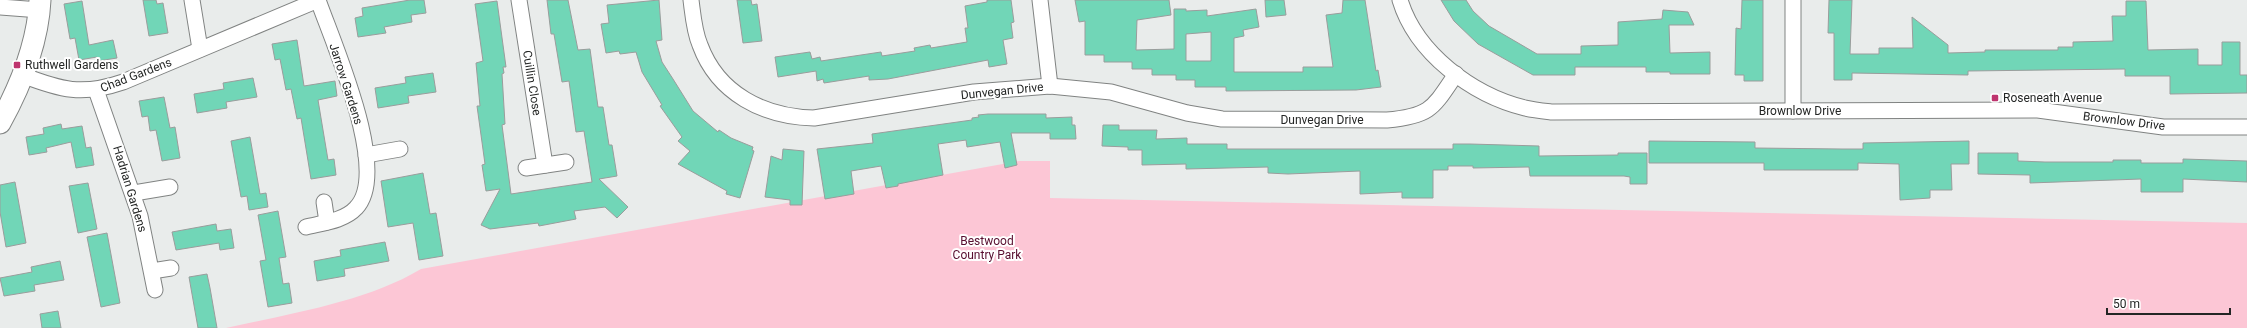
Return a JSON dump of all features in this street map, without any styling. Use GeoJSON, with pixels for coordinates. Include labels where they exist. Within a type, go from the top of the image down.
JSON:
{"type":"FeatureCollection","features":[{"type":"Feature","properties":{"kind":"street"},"geometry":{"type":"LineString","coordinates":[[192,0],[200,50]]}},
{"type":"Feature","properties":{"kind":"street","name":"Chad Gardens"},"geometry":{"type":"LineString","coordinates":[[22,75],[54,87],[77,92],[96,90],[123,82],[318,0]]}},
{"type":"Feature","properties":{"kind":"street","name":"Jarrow Gardens"},"geometry":{"type":"LineString","coordinates":[[306,227],[344,218],[356,209],[362,199],[368,179],[366,155],[356,108],[318,0]]}},
{"type":"Feature","properties":{"kind":"street","name":"Cuillin Close"},"geometry":{"type":"LineString","coordinates":[[519,0],[545,165]]}},
{"type":"Feature","properties":{"kind":"street","name":"Dunvegan Drive"},"geometry":{"type":"LineString","coordinates":[[691,0],[695,30],[700,45],[714,72],[738,96],[765,110],[783,115],[814,118],[974,92],[1050,86],[1111,92],[1187,113],[1222,119],[1387,120],[1425,112],[1435,105],[1456,74]]}},
{"type":"Feature","properties":{"kind":"street"},"geometry":{"type":"LineString","coordinates":[[1040,0],[1050,86]]}},
{"type":"Feature","properties":{"kind":"street","name":"Brownlow Drive"},"geometry":{"type":"LineString","coordinates":[[1400,0],[1412,28],[1426,47],[1440,62],[1469,83],[1502,100],[1525,108],[1552,112],[2038,110],[2163,127],[2247,127]]}},
{"type":"Feature","properties":{"kind":"street"},"geometry":{"type":"LineString","coordinates":[[1793,0],[1793,111]]}},
{"type":"Feature","properties":{"kind":"street"},"geometry":{"type":"LineString","coordinates":[[0,7],[40,5],[30,55],[0,123]]}},
{"type":"Feature","properties":{"kind":"street","name":"Hadrian Gardens"},"geometry":{"type":"LineString","coordinates":[[96,90],[134,193],[155,290]]}},
{"type":"Feature","properties":{"kind":"street"},"geometry":{"type":"LineString","coordinates":[[366,155],[400,148]]}},
{"type":"Feature","properties":{"kind":"street"},"geometry":{"type":"LineString","coordinates":[[526,168],[566,162]]}},
{"type":"Feature","properties":{"kind":"street"},"geometry":{"type":"LineString","coordinates":[[134,193],[170,187]]}},
{"type":"Feature","properties":{"kind":"street"},"geometry":{"type":"LineString","coordinates":[[324,202],[327,222]]}},
{"type":"Feature","properties":{"kind":"street"},"geometry":{"type":"LineString","coordinates":[[152,271],[171,268]]}},
{"type":"Feature","properties":{"kind":"green space","name":"Bestwood Country Park"},"geometry":{"type":"Polygon","coordinates":[[[1019,161],[1050,161],[1050,198],[2247,223],[2247,328],[226,328],[326,306],[376,290],[421,269],[1019,161]]]}},
{"type":"Feature","properties":{"kind":"building"},"geometry":{"type":"Polygon","coordinates":[[[143,0],[156,0],[157,4],[163,3],[168,33],[149,36],[143,0]]]}},
{"type":"Feature","properties":{"kind":"building"},"geometry":{"type":"Polygon","coordinates":[[[410,0],[424,0],[426,13],[411,15],[412,22],[384,27],[386,33],[358,37],[355,18],[363,16],[362,8],[410,0]]]}},
{"type":"Feature","properties":{"kind":"building"},"geometry":{"type":"Polygon","coordinates":[[[547,0],[568,0],[578,50],[590,49],[598,107],[603,107],[609,145],[612,145],[617,176],[599,179],[628,207],[617,218],[605,207],[574,211],[576,219],[539,226],[538,223],[490,229],[481,225],[500,189],[486,191],[482,165],[485,164],[477,106],[480,106],[476,63],[483,61],[475,4],[497,1],[506,67],[503,67],[504,73],[502,74],[505,124],[502,125],[511,194],[592,182],[584,131],[576,132],[569,81],[562,82],[554,34],[551,34],[547,0]]]}},
{"type":"Feature","properties":{"kind":"building"},"geometry":{"type":"Polygon","coordinates":[[[659,0],[662,40],[656,41],[662,62],[693,111],[718,132],[719,130],[731,138],[753,147],[752,150],[754,151],[740,198],[726,194],[727,191],[678,164],[690,151],[678,141],[682,137],[660,106],[662,105],[642,72],[636,52],[620,54],[619,51],[606,53],[601,24],[609,23],[607,5],[659,0]]]}},
{"type":"Feature","properties":{"kind":"building"},"geometry":{"type":"Polygon","coordinates":[[[737,0],[751,0],[752,5],[757,4],[762,41],[743,43],[737,0]]]}},
{"type":"Feature","properties":{"kind":"building"},"geometry":{"type":"Polygon","coordinates":[[[987,0],[1011,0],[1014,22],[1011,23],[1013,38],[1003,40],[1007,64],[989,67],[988,60],[888,79],[869,80],[869,76],[824,83],[823,79],[817,81],[816,71],[778,77],[775,57],[810,52],[812,59],[820,57],[821,61],[881,52],[882,56],[915,51],[914,48],[930,45],[931,48],[967,42],[965,28],[968,28],[965,6],[987,2],[987,0]]]}},
{"type":"Feature","properties":{"kind":"building"},"geometry":{"type":"Polygon","coordinates":[[[1075,0],[1169,0],[1171,15],[1137,20],[1136,50],[1174,49],[1174,9],[1186,9],[1186,11],[1207,10],[1207,16],[1256,9],[1259,27],[1243,30],[1244,36],[1234,38],[1234,72],[1303,72],[1303,67],[1333,67],[1326,15],[1342,13],[1343,0],[1365,0],[1376,71],[1378,70],[1381,87],[1356,90],[1226,91],[1226,87],[1195,87],[1195,80],[1176,80],[1176,75],[1152,75],[1152,69],[1132,69],[1132,62],[1104,62],[1104,55],[1085,55],[1085,21],[1079,22],[1075,0]],[[1211,32],[1186,34],[1186,61],[1211,61],[1211,32]]]}},
{"type":"Feature","properties":{"kind":"building"},"geometry":{"type":"Polygon","coordinates":[[[1265,0],[1284,0],[1286,15],[1266,17],[1265,0]]]}},
{"type":"Feature","properties":{"kind":"building"},"geometry":{"type":"Polygon","coordinates":[[[1441,0],[1466,0],[1473,11],[1489,26],[1537,54],[1581,54],[1581,46],[1618,45],[1618,22],[1662,19],[1663,10],[1688,12],[1694,25],[1669,25],[1670,53],[1710,52],[1710,74],[1670,74],[1670,72],[1646,72],[1646,67],[1575,67],[1575,75],[1533,75],[1478,44],[1454,21],[1441,0]]]}},
{"type":"Feature","properties":{"kind":"building"},"geometry":{"type":"Polygon","coordinates":[[[1742,0],[1763,0],[1763,81],[1744,81],[1744,75],[1735,75],[1736,28],[1741,29],[1742,0]]]}},
{"type":"Feature","properties":{"kind":"building"},"geometry":{"type":"Polygon","coordinates":[[[1829,0],[1852,0],[1850,54],[1879,54],[1879,48],[1913,48],[1912,17],[1948,45],[1948,53],[1985,52],[1985,50],[2058,50],[2058,47],[2073,47],[2073,42],[2113,41],[2112,16],[2126,16],[2126,1],[2146,1],[2148,50],[2198,49],[2198,65],[2222,65],[2222,42],[2240,42],[2240,75],[2247,75],[2247,93],[2170,94],[2170,76],[2125,76],[2125,69],[1968,71],[1968,75],[1852,73],[1852,80],[1834,80],[1834,33],[1828,33],[1829,0]]]}},
{"type":"Feature","properties":{"kind":"building"},"geometry":{"type":"Polygon","coordinates":[[[82,1],[89,45],[113,40],[117,58],[98,61],[97,57],[79,60],[75,38],[70,39],[64,4],[82,1]]]}},
{"type":"Feature","properties":{"kind":"building"},"geometry":{"type":"Polygon","coordinates":[[[297,40],[304,86],[335,81],[337,96],[318,100],[328,160],[334,159],[336,175],[311,179],[301,118],[297,119],[291,89],[286,90],[280,59],[275,60],[272,44],[297,40]]]}},
{"type":"Feature","properties":{"kind":"building"},"geometry":{"type":"Polygon","coordinates":[[[433,73],[436,92],[408,96],[409,103],[378,108],[375,88],[406,83],[405,77],[433,73]]]}},
{"type":"Feature","properties":{"kind":"building"},"geometry":{"type":"Polygon","coordinates":[[[253,78],[257,97],[226,102],[227,108],[197,113],[194,94],[224,89],[223,83],[253,78]]]}},
{"type":"Feature","properties":{"kind":"building"},"geometry":{"type":"Polygon","coordinates":[[[164,97],[170,128],[175,127],[180,158],[162,161],[156,130],[150,131],[148,116],[142,117],[139,101],[164,97]]]}},
{"type":"Feature","properties":{"kind":"building"},"geometry":{"type":"Polygon","coordinates":[[[1046,114],[1046,118],[1072,117],[1072,125],[1075,125],[1076,139],[1050,139],[1050,133],[1011,133],[1017,165],[1005,168],[1000,142],[967,147],[966,140],[938,144],[943,175],[898,184],[898,186],[886,188],[881,166],[851,171],[854,194],[825,199],[817,149],[873,143],[872,134],[972,120],[972,118],[979,117],[978,115],[1046,114]]]}},
{"type":"Feature","properties":{"kind":"building"},"geometry":{"type":"Polygon","coordinates":[[[61,124],[62,129],[82,126],[86,148],[91,147],[94,165],[76,168],[71,142],[46,148],[47,152],[29,155],[26,137],[44,134],[43,128],[61,124]]]}},
{"type":"Feature","properties":{"kind":"building"},"geometry":{"type":"Polygon","coordinates":[[[1103,125],[1119,125],[1119,130],[1157,130],[1156,139],[1187,138],[1187,144],[1227,144],[1227,149],[1453,149],[1453,144],[1470,144],[1539,146],[1539,156],[1647,153],[1647,184],[1630,184],[1630,177],[1624,176],[1530,176],[1529,167],[1473,168],[1473,166],[1448,166],[1448,170],[1433,170],[1433,198],[1402,198],[1402,192],[1360,194],[1360,171],[1288,174],[1268,173],[1268,167],[1186,169],[1186,164],[1142,165],[1142,150],[1128,150],[1128,147],[1102,146],[1103,125]]]}},
{"type":"Feature","properties":{"kind":"building"},"geometry":{"type":"Polygon","coordinates":[[[250,137],[260,194],[266,193],[268,207],[249,210],[247,196],[241,197],[231,141],[250,137]]]}},
{"type":"Feature","properties":{"kind":"building"},"geometry":{"type":"Polygon","coordinates":[[[1649,141],[1755,142],[1755,148],[1863,149],[1863,143],[1969,141],[1969,164],[1951,164],[1952,190],[1930,190],[1930,198],[1900,200],[1899,164],[1858,163],[1858,170],[1764,170],[1764,163],[1649,163],[1649,141]]]}},
{"type":"Feature","properties":{"kind":"building"},"geometry":{"type":"Polygon","coordinates":[[[783,149],[804,151],[802,205],[790,205],[790,200],[765,197],[771,156],[782,160],[783,149]]]}},
{"type":"Feature","properties":{"kind":"building"},"geometry":{"type":"Polygon","coordinates":[[[1978,153],[2018,153],[2018,161],[2045,162],[2113,162],[2113,160],[2141,160],[2141,163],[2183,163],[2183,159],[2247,161],[2247,182],[2183,179],[2183,192],[2141,192],[2141,179],[2030,183],[2030,175],[1978,174],[1978,153]]]}},
{"type":"Feature","properties":{"kind":"building"},"geometry":{"type":"Polygon","coordinates":[[[423,173],[430,214],[436,213],[443,256],[419,260],[413,223],[388,227],[381,181],[423,173]]]}},
{"type":"Feature","properties":{"kind":"building"},"geometry":{"type":"Polygon","coordinates":[[[15,182],[26,243],[6,247],[0,212],[0,185],[15,182]]]}},
{"type":"Feature","properties":{"kind":"building"},"geometry":{"type":"Polygon","coordinates":[[[88,183],[97,229],[78,233],[69,186],[88,183]]]}},
{"type":"Feature","properties":{"kind":"building"},"geometry":{"type":"Polygon","coordinates":[[[278,211],[286,257],[279,258],[283,284],[289,283],[292,303],[268,307],[260,261],[266,260],[258,215],[278,211]]]}},
{"type":"Feature","properties":{"kind":"building"},"geometry":{"type":"Polygon","coordinates":[[[216,224],[217,231],[231,229],[234,248],[220,250],[219,243],[176,250],[172,232],[216,224]]]}},
{"type":"Feature","properties":{"kind":"building"},"geometry":{"type":"Polygon","coordinates":[[[107,233],[120,303],[101,307],[87,237],[107,233]]]}},
{"type":"Feature","properties":{"kind":"building"},"geometry":{"type":"Polygon","coordinates":[[[385,242],[389,261],[344,269],[345,276],[317,281],[314,261],[341,256],[340,250],[385,242]]]}},
{"type":"Feature","properties":{"kind":"building"},"geometry":{"type":"Polygon","coordinates":[[[60,261],[64,280],[34,285],[35,291],[4,296],[0,278],[32,272],[31,267],[60,261]]]}},
{"type":"Feature","properties":{"kind":"building"},"geometry":{"type":"Polygon","coordinates":[[[207,274],[217,328],[198,328],[189,277],[207,274]]]}},
{"type":"Feature","properties":{"kind":"building"},"geometry":{"type":"Polygon","coordinates":[[[58,311],[61,328],[42,328],[40,314],[58,311]]]}},
{"type":"Feature","properties":{"kind":"place","name":"Ruthwell Gardens"},"geometry":{"type":"Point","coordinates":[17,65]}},
{"type":"Feature","properties":{"kind":"place","name":"Roseneath Avenue"},"geometry":{"type":"Point","coordinates":[1995,98]}}]}
